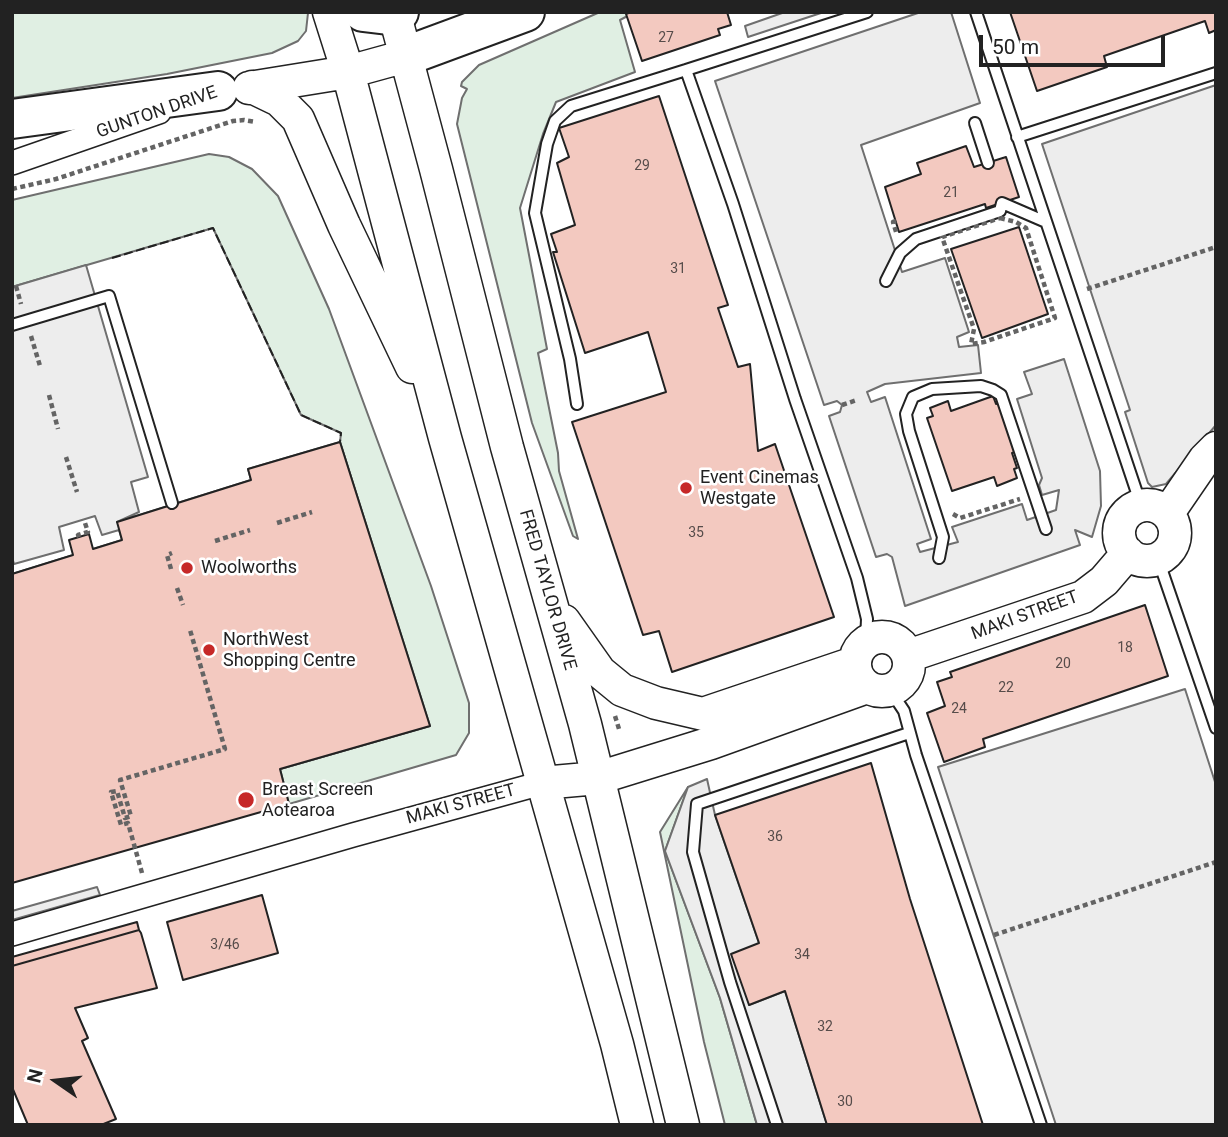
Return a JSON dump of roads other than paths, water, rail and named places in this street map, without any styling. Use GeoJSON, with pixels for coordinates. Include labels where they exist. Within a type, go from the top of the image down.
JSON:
{"type":"FeatureCollection","features":[{"type":"Feature","properties":{"kind":"highway"},"geometry":{"type":"LineString","coordinates":[[406,56],[525,12]]}},
{"type":"Feature","properties":{"kind":"highway"},"geometry":{"type":"LineString","coordinates":[[12,118],[235,89]]}},
{"type":"Feature","properties":{"kind":"main road"},"geometry":{"type":"LineString","coordinates":[[329,12],[348,72],[445,438],[618,1044],[637,1125]]}},
{"type":"Feature","properties":{"kind":"main road","name":"FRED TAYLOR DRIVE"},"geometry":{"type":"LineString","coordinates":[[387,13],[406,56],[507,447],[552,603],[683,1125]]}},
{"type":"Feature","properties":{"kind":"main road","name":"GUNTON DRIVE"},"geometry":{"type":"LineString","coordinates":[[235,89],[348,72],[406,56]]}},
{"type":"Feature","properties":{"kind":"main road"},"geometry":{"type":"LineString","coordinates":[[235,89],[279,100],[298,120],[344,225],[445,438]]}},
{"type":"Feature","properties":{"kind":"main road"},"geometry":{"type":"LineString","coordinates":[[1155,509],[1174,523],[1174,541],[1165,554],[1143,556],[1120,538],[1120,529],[1127,513],[1155,509],[1216,448]]}},
{"type":"Feature","properties":{"kind":"main road","name":"MAKI STREET"},"geometry":{"type":"LineString","coordinates":[[908,656],[1083,597],[1143,556]]}},
{"type":"Feature","properties":{"kind":"main road"},"geometry":{"type":"LineString","coordinates":[[552,603],[600,672],[622,690],[677,709],[703,714],[869,670],[897,687],[909,670],[908,656],[904,648],[891,638],[882,636],[869,670]]}},
{"type":"Feature","properties":{"kind":"main road","name":"MAKI STREET"},"geometry":{"type":"LineString","coordinates":[[542,783],[598,778],[711,743],[869,670]]}},
{"type":"Feature","properties":{"kind":"street","name":"GUNTON DRIVE"},"geometry":{"type":"LineString","coordinates":[[12,163],[235,89]]}},
{"type":"Feature","properties":{"kind":"street","name":"MAKI STREET"},"geometry":{"type":"LineString","coordinates":[[12,934],[542,783]]}},
{"type":"Feature","properties":{"kind":"lane"},"geometry":{"type":"LineString","coordinates":[[577,404],[570,359],[535,213],[547,144],[555,121],[571,106],[867,12]]}},
{"type":"Feature","properties":{"kind":"lane"},"geometry":{"type":"LineString","coordinates":[[976,12],[1046,222],[1155,509]]}},
{"type":"Feature","properties":{"kind":"lane"},"geometry":{"type":"LineString","coordinates":[[686,70],[857,578],[867,619],[869,670],[904,711],[909,733],[1041,1125]]}},
{"type":"Feature","properties":{"kind":"lane"},"geometry":{"type":"LineString","coordinates":[[1017,137],[1216,73]]}},
{"type":"Feature","properties":{"kind":"lane"},"geometry":{"type":"LineString","coordinates":[[975,123],[988,163]]}},
{"type":"Feature","properties":{"kind":"lane"},"geometry":{"type":"LineString","coordinates":[[886,281],[900,253],[916,239],[1000,211],[1002,203],[1046,222]]}},
{"type":"Feature","properties":{"kind":"lane"},"geometry":{"type":"LineString","coordinates":[[12,325],[109,296],[172,503]]}},
{"type":"Feature","properties":{"kind":"lane"},"geometry":{"type":"LineString","coordinates":[[939,558],[943,537],[906,414],[913,397],[932,389],[981,386],[1001,395],[1046,529]]}},
{"type":"Feature","properties":{"kind":"lane"},"geometry":{"type":"LineString","coordinates":[[1143,556],[1216,728]]}},
{"type":"Feature","properties":{"kind":"lane"},"geometry":{"type":"LineString","coordinates":[[777,1125],[730,982],[693,852],[697,804],[909,733]]}},
{"type":"Feature","properties":{"kind":"place","name":"Event Cinemas Westgate"},"geometry":{"type":"Point","coordinates":[686,488]}},
{"type":"Feature","properties":{"kind":"place","name":"Woolworths"},"geometry":{"type":"Point","coordinates":[187,568]}},
{"type":"Feature","properties":{"kind":"place","name":"NorthWest Shopping Centre"},"geometry":{"type":"Point","coordinates":[209,650]}},
{"type":"Feature","properties":{"kind":"place","name":"Breast Screen Aotearoa"},"geometry":{"type":"Point","coordinates":[246,800]}}]}
